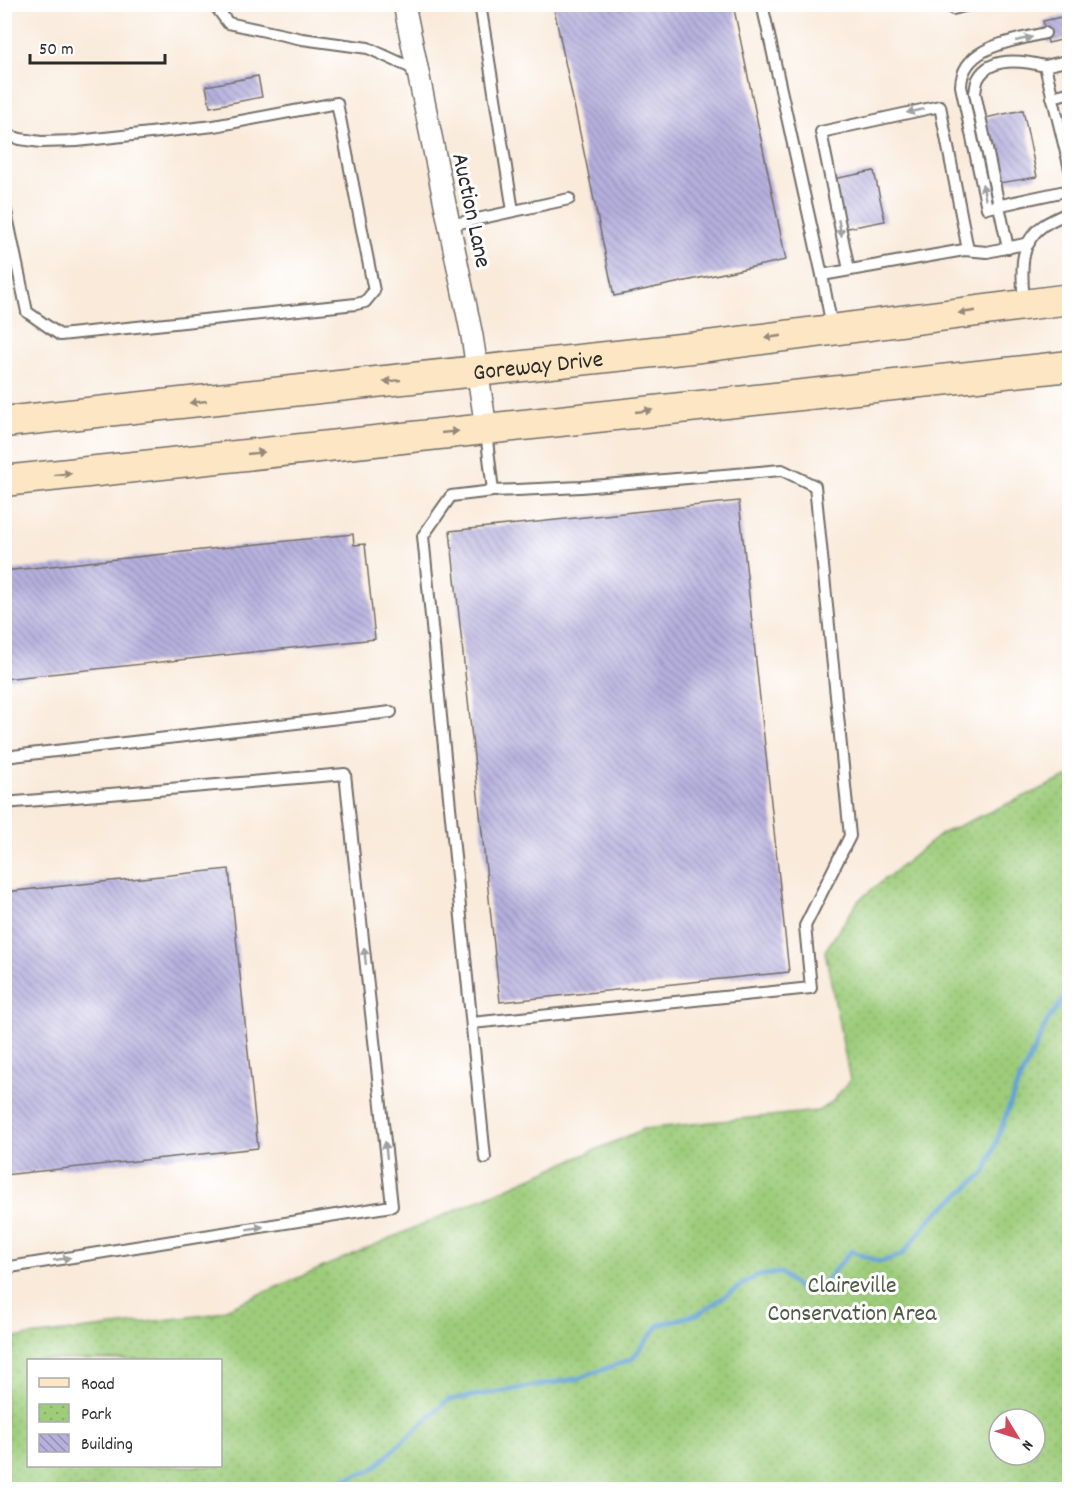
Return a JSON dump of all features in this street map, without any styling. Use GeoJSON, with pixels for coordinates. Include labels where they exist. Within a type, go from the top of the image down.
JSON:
{"type":"FeatureCollection","features":[{"type":"Feature","properties":{"kind":"main road","name":"Goreway Drive"},"geometry":{"type":"LineString","coordinates":[[4,423],[700,347],[1070,299]]}},
{"type":"Feature","properties":{"kind":"main road"},"geometry":{"type":"LineString","coordinates":[[4,481],[1070,366]]}},
{"type":"Feature","properties":{"kind":"street","name":"Auction Lane"},"geometry":{"type":"LineString","coordinates":[[404,4],[472,336],[486,428]]}},
{"type":"Feature","properties":{"kind":"lane"},"geometry":{"type":"LineString","coordinates":[[213,4],[228,23],[302,39],[368,48],[418,71]]}},
{"type":"Feature","properties":{"kind":"lane"},"geometry":{"type":"LineString","coordinates":[[480,4],[513,211]]}},
{"type":"Feature","properties":{"kind":"lane"},"geometry":{"type":"LineString","coordinates":[[762,4],[832,329]]}},
{"type":"Feature","properties":{"kind":"lane"},"geometry":{"type":"LineString","coordinates":[[952,4],[953,9],[972,4]]}},
{"type":"Feature","properties":{"kind":"lane"},"geometry":{"type":"LineString","coordinates":[[1045,33],[991,47],[979,53],[967,67],[961,78],[961,86],[987,208],[1070,190]]}},
{"type":"Feature","properties":{"kind":"lane"},"geometry":{"type":"LineString","coordinates":[[1008,248],[975,93],[978,79],[987,68],[998,63],[1026,62],[1045,66],[1070,60]]}},
{"type":"Feature","properties":{"kind":"lane"},"geometry":{"type":"LineString","coordinates":[[1045,66],[1052,97],[1065,126],[1070,169]]}},
{"type":"Feature","properties":{"kind":"lane"},"geometry":{"type":"LineString","coordinates":[[1052,97],[1068,93]]}},
{"type":"Feature","properties":{"kind":"lane"},"geometry":{"type":"LineString","coordinates":[[4,134],[41,142],[76,141],[214,126],[337,103],[374,291],[365,302],[356,304],[60,335],[27,312],[4,202]]}},
{"type":"Feature","properties":{"kind":"lane"},"geometry":{"type":"LineString","coordinates":[[849,270],[821,132],[940,106],[968,250]]}},
{"type":"Feature","properties":{"kind":"lane"},"geometry":{"type":"LineString","coordinates":[[450,225],[569,199]]}},
{"type":"Feature","properties":{"kind":"lane"},"geometry":{"type":"LineString","coordinates":[[1024,304],[1022,260],[1029,243],[1042,226],[1070,212]]}},
{"type":"Feature","properties":{"kind":"lane"},"geometry":{"type":"LineString","coordinates":[[822,275],[968,250],[987,252],[1029,243]]}},
{"type":"Feature","properties":{"kind":"lane"},"geometry":{"type":"LineString","coordinates":[[486,428],[493,491]]}},
{"type":"Feature","properties":{"kind":"lane"},"geometry":{"type":"LineString","coordinates":[[472,1023],[811,988],[805,926],[850,836],[815,486],[782,470],[451,496],[423,536],[485,1158]]}},
{"type":"Feature","properties":{"kind":"lane"},"geometry":{"type":"LineString","coordinates":[[4,757],[391,712]]}},
{"type":"Feature","properties":{"kind":"lane"},"geometry":{"type":"LineString","coordinates":[[4,803],[345,774],[392,1206],[4,1268]]}},
{"type":"Feature","properties":{"kind":"green space","name":"Claireville Conservation Area"},"geometry":{"type":"Polygon","coordinates":[[[1069,776],[1069,1489],[5,1489],[5,1339],[214,1314],[644,1129],[818,1111],[832,1102],[850,1080],[825,951],[859,900],[941,834],[1069,776]]]}},
{"type":"Feature","properties":{"kind":"building"},"geometry":{"type":"Polygon","coordinates":[[[553,4],[733,4],[786,260],[614,296],[553,4]]]}},
{"type":"Feature","properties":{"kind":"building"},"geometry":{"type":"Polygon","coordinates":[[[1070,15],[1070,38],[1048,43],[1043,21],[1070,15]]]}},
{"type":"Feature","properties":{"kind":"building"},"geometry":{"type":"Polygon","coordinates":[[[1070,65],[1070,95],[1068,95],[1064,75],[1070,65]]]}},
{"type":"Feature","properties":{"kind":"building"},"geometry":{"type":"Polygon","coordinates":[[[258,76],[262,97],[210,107],[206,86],[258,76]]]}},
{"type":"Feature","properties":{"kind":"building"},"geometry":{"type":"Polygon","coordinates":[[[1023,110],[1037,177],[999,183],[985,118],[1023,110]]]}},
{"type":"Feature","properties":{"kind":"building"},"geometry":{"type":"Polygon","coordinates":[[[874,171],[885,221],[843,229],[833,179],[874,171]]]}},
{"type":"Feature","properties":{"kind":"building"},"geometry":{"type":"Polygon","coordinates":[[[739,501],[789,972],[500,1002],[450,531],[739,501]]]}},
{"type":"Feature","properties":{"kind":"building"},"geometry":{"type":"Polygon","coordinates":[[[353,534],[354,545],[365,544],[375,639],[4,679],[4,571],[353,534]]]}},
{"type":"Feature","properties":{"kind":"building"},"geometry":{"type":"Polygon","coordinates":[[[229,869],[258,1148],[4,1175],[4,892],[229,869]]]}},
{"type":"Feature","properties":{"kind":"waterway"},"geometry":{"type":"LineString","coordinates":[[326,1490],[332,1484],[372,1470],[448,1400],[577,1379],[632,1359],[659,1325],[698,1314],[756,1276],[781,1273],[799,1289],[816,1292],[851,1251],[880,1262],[902,1255],[932,1217],[985,1173],[1016,1088],[1049,1018],[1070,992]]}}]}
